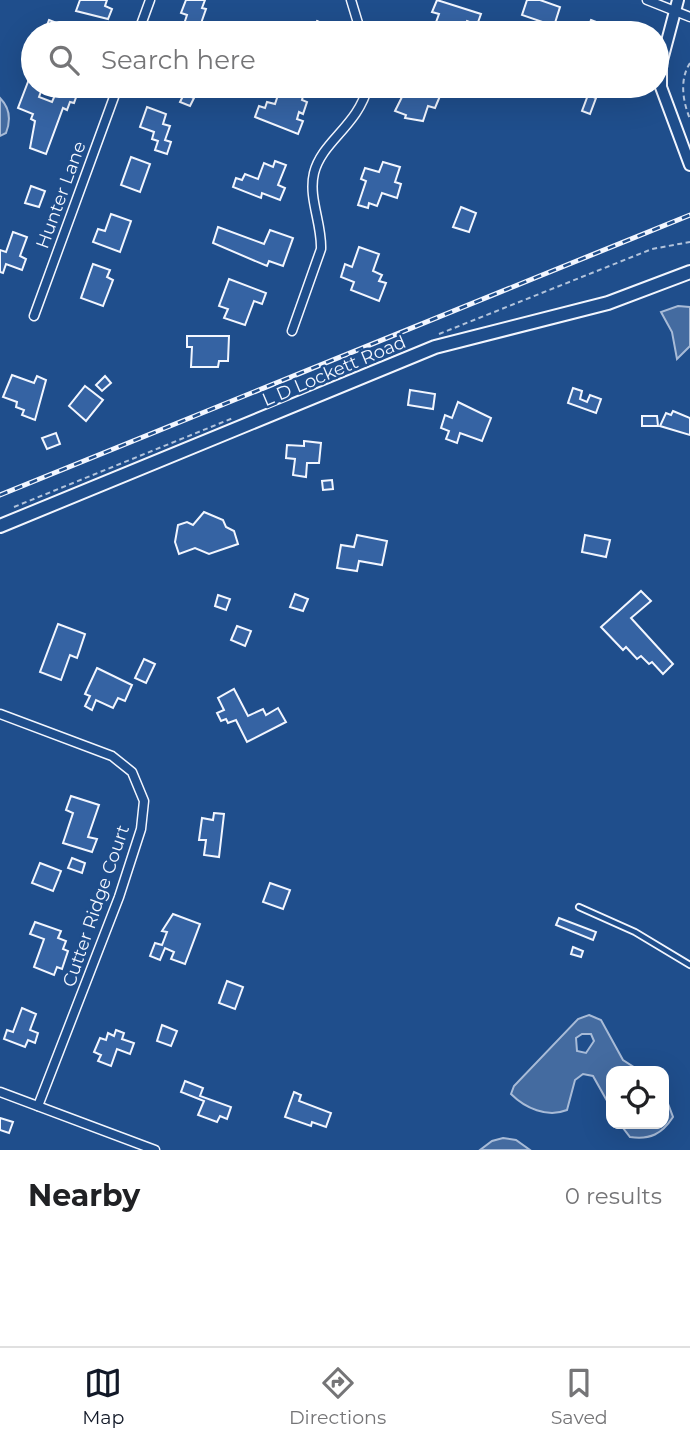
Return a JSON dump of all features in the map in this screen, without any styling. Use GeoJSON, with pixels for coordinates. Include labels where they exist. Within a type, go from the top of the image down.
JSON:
{"type":"FeatureCollection","features":[{"type":"Feature","properties":{"kind":"main road","name":"L D Lockett Road"},"geometry":{"type":"LineString","coordinates":[[0,526],[435,347],[608,303],[690,272]]}},
{"type":"Feature","properties":{"kind":"street"},"geometry":{"type":"LineString","coordinates":[[142,21],[150,0]]}},
{"type":"Feature","properties":{"kind":"street"},"geometry":{"type":"LineString","coordinates":[[351,0],[357,21]]}},
{"type":"Feature","properties":{"kind":"street"},"geometry":{"type":"LineString","coordinates":[[647,0],[677,5],[690,17]]}},
{"type":"Feature","properties":{"kind":"street"},"geometry":{"type":"LineString","coordinates":[[669,34],[677,5]]}},
{"type":"Feature","properties":{"kind":"street","name":"Hunter Lane"},"geometry":{"type":"LineString","coordinates":[[34,316],[114,98]]}},
{"type":"Feature","properties":{"kind":"street"},"geometry":{"type":"LineString","coordinates":[[292,331],[321,249],[321,234],[314,204],[314,172],[323,154],[351,123],[362,98]]}},
{"type":"Feature","properties":{"kind":"street"},"geometry":{"type":"LineString","coordinates":[[665,98],[690,165]]}},
{"type":"Feature","properties":{"kind":"street","name":"Cutter Ridge Court"},"geometry":{"type":"LineString","coordinates":[[0,714],[112,755],[132,772],[144,801],[141,829],[119,897],[37,1106]]}},
{"type":"Feature","properties":{"kind":"street"},"geometry":{"type":"LineString","coordinates":[[0,1092],[155,1150]]}},
{"type":"Feature","properties":{"kind":"lane"},"geometry":{"type":"LineString","coordinates":[[579,907],[635,932],[690,965]]}},
{"type":"Feature","properties":{"kind":"path"},"geometry":{"type":"LineString","coordinates":[[690,63],[683,91],[690,119]]}},
{"type":"Feature","properties":{"kind":"water"},"geometry":{"type":"Polygon","coordinates":[[[0,98],[8,110],[9,123],[6,133],[0,136],[0,98]]]}},
{"type":"Feature","properties":{"kind":"water"},"geometry":{"type":"Polygon","coordinates":[[[678,306],[690,307],[690,346],[677,359],[672,332],[661,312],[678,306]]]}},
{"type":"Feature","properties":{"kind":"water"},"geometry":{"type":"Polygon","coordinates":[[[589,1015],[601,1020],[623,1060],[632,1066],[606,1066],[606,1099],[593,1076],[583,1074],[575,1080],[567,1110],[559,1112],[544,1112],[523,1104],[511,1094],[514,1086],[578,1019],[589,1015]],[[582,1034],[576,1038],[577,1051],[586,1053],[594,1041],[591,1034],[582,1034]]]}},
{"type":"Feature","properties":{"kind":"water"},"geometry":{"type":"Polygon","coordinates":[[[669,1106],[673,1117],[669,1123],[669,1106]]]}},
{"type":"Feature","properties":{"kind":"water"},"geometry":{"type":"Polygon","coordinates":[[[624,1129],[663,1129],[644,1138],[630,1137],[624,1129]]]}},
{"type":"Feature","properties":{"kind":"water"},"geometry":{"type":"Polygon","coordinates":[[[503,1138],[516,1140],[530,1150],[480,1150],[492,1141],[503,1138]]]}},
{"type":"Feature","properties":{"kind":"building"},"geometry":{"type":"Polygon","coordinates":[[[80,0],[107,0],[105,6],[112,9],[108,19],[76,11],[80,0]]]}},
{"type":"Feature","properties":{"kind":"building"},"geometry":{"type":"Polygon","coordinates":[[[186,0],[205,0],[202,8],[206,9],[202,21],[185,21],[187,15],[181,13],[186,0]]]}},
{"type":"Feature","properties":{"kind":"building"},"geometry":{"type":"Polygon","coordinates":[[[437,0],[481,14],[478,21],[436,21],[439,14],[432,12],[437,0]]]}},
{"type":"Feature","properties":{"kind":"building"},"geometry":{"type":"Polygon","coordinates":[[[527,0],[540,0],[560,7],[556,21],[539,21],[522,15],[527,0]]]}},
{"type":"Feature","properties":{"kind":"building"},"geometry":{"type":"Polygon","coordinates":[[[22,98],[42,98],[52,102],[54,98],[76,98],[74,103],[70,102],[67,110],[63,108],[46,154],[30,148],[35,121],[31,119],[33,114],[18,108],[22,98]]]}},
{"type":"Feature","properties":{"kind":"building"},"geometry":{"type":"Polygon","coordinates":[[[182,98],[194,98],[190,106],[180,102],[182,98]]]}},
{"type":"Feature","properties":{"kind":"building"},"geometry":{"type":"Polygon","coordinates":[[[277,98],[302,98],[307,102],[303,114],[299,112],[297,119],[303,121],[298,134],[255,117],[259,106],[265,108],[267,102],[275,104],[277,98]]]}},
{"type":"Feature","properties":{"kind":"building"},"geometry":{"type":"Polygon","coordinates":[[[402,98],[439,98],[435,108],[428,106],[423,121],[405,118],[406,115],[395,111],[402,98]]]}},
{"type":"Feature","properties":{"kind":"building"},"geometry":{"type":"Polygon","coordinates":[[[587,98],[596,98],[590,114],[582,111],[587,98]]]}},
{"type":"Feature","properties":{"kind":"building"},"geometry":{"type":"Polygon","coordinates":[[[147,107],[166,114],[163,124],[170,126],[165,140],[171,142],[167,154],[155,150],[158,141],[152,139],[154,132],[140,127],[147,107]]]}},
{"type":"Feature","properties":{"kind":"building"},"geometry":{"type":"Polygon","coordinates":[[[131,157],[150,164],[140,192],[121,185],[131,157]]]}},
{"type":"Feature","properties":{"kind":"building"},"geometry":{"type":"Polygon","coordinates":[[[275,161],[286,165],[278,185],[285,188],[280,200],[262,193],[261,198],[233,187],[236,178],[242,180],[245,174],[258,179],[264,163],[273,167],[275,161]]]}},
{"type":"Feature","properties":{"kind":"building"},"geometry":{"type":"Polygon","coordinates":[[[383,162],[400,167],[395,182],[401,184],[397,198],[382,193],[377,206],[369,203],[368,208],[358,205],[366,181],[361,179],[365,168],[379,172],[383,162]]]}},
{"type":"Feature","properties":{"kind":"building"},"geometry":{"type":"Polygon","coordinates":[[[31,186],[45,191],[39,207],[25,203],[31,186]]]}},
{"type":"Feature","properties":{"kind":"building"},"geometry":{"type":"Polygon","coordinates":[[[461,207],[476,213],[469,232],[453,227],[461,207]]]}},
{"type":"Feature","properties":{"kind":"building"},"geometry":{"type":"Polygon","coordinates":[[[111,214],[131,221],[120,252],[93,242],[98,229],[105,231],[111,214]]]}},
{"type":"Feature","properties":{"kind":"building"},"geometry":{"type":"Polygon","coordinates":[[[218,227],[264,244],[270,230],[293,238],[283,266],[269,261],[267,266],[213,243],[218,227]]]}},
{"type":"Feature","properties":{"kind":"building"},"geometry":{"type":"Polygon","coordinates":[[[13,232],[27,237],[20,256],[26,259],[22,270],[6,264],[3,273],[0,272],[0,250],[6,252],[13,232]]]}},
{"type":"Feature","properties":{"kind":"building"},"geometry":{"type":"Polygon","coordinates":[[[359,247],[379,254],[373,271],[382,275],[379,281],[386,283],[379,301],[351,290],[354,282],[341,277],[345,264],[352,267],[359,247]]]}},
{"type":"Feature","properties":{"kind":"building"},"geometry":{"type":"Polygon","coordinates":[[[93,264],[110,270],[107,277],[113,280],[103,306],[81,298],[93,264]]]}},
{"type":"Feature","properties":{"kind":"building"},"geometry":{"type":"Polygon","coordinates":[[[229,279],[266,293],[262,304],[254,301],[245,325],[224,318],[228,309],[219,306],[229,279]]]}},
{"type":"Feature","properties":{"kind":"building"},"geometry":{"type":"Polygon","coordinates":[[[187,336],[229,336],[228,361],[219,361],[218,367],[191,367],[192,347],[187,347],[187,336]]]}},
{"type":"Feature","properties":{"kind":"building"},"geometry":{"type":"Polygon","coordinates":[[[12,375],[34,383],[37,376],[46,380],[35,420],[22,415],[24,410],[16,407],[17,402],[3,397],[12,375]]]}},
{"type":"Feature","properties":{"kind":"building"},"geometry":{"type":"Polygon","coordinates":[[[105,376],[111,383],[102,391],[96,385],[105,376]]]}},
{"type":"Feature","properties":{"kind":"building"},"geometry":{"type":"Polygon","coordinates":[[[85,386],[103,400],[86,421],[69,406],[85,386]]]}},
{"type":"Feature","properties":{"kind":"building"},"geometry":{"type":"Polygon","coordinates":[[[573,388],[582,391],[580,399],[587,402],[590,395],[601,399],[596,413],[568,403],[573,388]]]}},
{"type":"Feature","properties":{"kind":"building"},"geometry":{"type":"Polygon","coordinates":[[[410,390],[435,394],[433,409],[408,405],[410,390]]]}},
{"type":"Feature","properties":{"kind":"building"},"geometry":{"type":"Polygon","coordinates":[[[458,402],[491,418],[482,441],[460,433],[457,443],[446,439],[449,431],[441,428],[445,415],[452,418],[458,402]]]}},
{"type":"Feature","properties":{"kind":"building"},"geometry":{"type":"Polygon","coordinates":[[[673,411],[690,418],[690,435],[660,426],[666,413],[671,415],[673,411]]]}},
{"type":"Feature","properties":{"kind":"building"},"geometry":{"type":"Polygon","coordinates":[[[642,416],[657,416],[658,426],[642,426],[642,416]]]}},
{"type":"Feature","properties":{"kind":"building"},"geometry":{"type":"Polygon","coordinates":[[[56,433],[60,444],[47,449],[42,438],[56,433]]]}},
{"type":"Feature","properties":{"kind":"building"},"geometry":{"type":"Polygon","coordinates":[[[304,441],[321,443],[319,463],[307,463],[306,477],[293,475],[295,459],[286,458],[287,445],[304,446],[304,441]]]}},
{"type":"Feature","properties":{"kind":"building"},"geometry":{"type":"Polygon","coordinates":[[[332,480],[333,489],[323,490],[322,481],[332,480]]]}},
{"type":"Feature","properties":{"kind":"building"},"geometry":{"type":"Polygon","coordinates":[[[204,512],[223,520],[226,527],[234,531],[238,544],[209,554],[195,548],[179,554],[175,542],[178,525],[187,522],[193,525],[204,512]]]}},
{"type":"Feature","properties":{"kind":"building"},"geometry":{"type":"Polygon","coordinates":[[[357,535],[387,541],[382,565],[359,561],[357,571],[337,568],[341,545],[354,547],[357,535]]]}},
{"type":"Feature","properties":{"kind":"building"},"geometry":{"type":"Polygon","coordinates":[[[585,535],[610,540],[606,557],[582,552],[585,535]]]}},
{"type":"Feature","properties":{"kind":"building"},"geometry":{"type":"Polygon","coordinates":[[[641,591],[651,601],[631,618],[673,664],[663,674],[652,662],[649,664],[641,656],[637,659],[626,647],[623,650],[601,627],[641,591]]]}},
{"type":"Feature","properties":{"kind":"building"},"geometry":{"type":"Polygon","coordinates":[[[295,594],[308,599],[303,611],[290,607],[295,594]]]}},
{"type":"Feature","properties":{"kind":"building"},"geometry":{"type":"Polygon","coordinates":[[[218,595],[230,599],[226,610],[215,606],[218,595]]]}},
{"type":"Feature","properties":{"kind":"building"},"geometry":{"type":"Polygon","coordinates":[[[58,624],[85,634],[77,658],[70,655],[61,680],[40,672],[58,624]]]}},
{"type":"Feature","properties":{"kind":"building"},"geometry":{"type":"Polygon","coordinates":[[[237,626],[251,631],[245,646],[231,640],[237,626]]]}},
{"type":"Feature","properties":{"kind":"building"},"geometry":{"type":"Polygon","coordinates":[[[144,659],[155,664],[146,683],[135,678],[144,659]]]}},
{"type":"Feature","properties":{"kind":"building"},"geometry":{"type":"Polygon","coordinates":[[[97,668],[132,685],[125,701],[118,698],[113,708],[96,700],[92,710],[85,706],[90,696],[85,694],[97,668]]]}},
{"type":"Feature","properties":{"kind":"building"},"geometry":{"type":"Polygon","coordinates":[[[234,689],[248,716],[263,709],[266,715],[278,708],[286,722],[247,742],[236,720],[228,723],[226,719],[221,721],[217,713],[224,710],[218,698],[234,689]]]}},
{"type":"Feature","properties":{"kind":"building"},"geometry":{"type":"Polygon","coordinates":[[[71,796],[99,805],[88,837],[97,839],[92,852],[63,843],[73,813],[66,810],[71,796]]]}},
{"type":"Feature","properties":{"kind":"building"},"geometry":{"type":"Polygon","coordinates":[[[214,813],[224,814],[219,857],[204,855],[206,840],[199,840],[202,818],[213,820],[214,813]]]}},
{"type":"Feature","properties":{"kind":"building"},"geometry":{"type":"Polygon","coordinates":[[[72,858],[85,863],[82,873],[68,868],[72,858]]]}},
{"type":"Feature","properties":{"kind":"building"},"geometry":{"type":"Polygon","coordinates":[[[40,863],[61,871],[53,891],[32,883],[40,863]]]}},
{"type":"Feature","properties":{"kind":"building"},"geometry":{"type":"Polygon","coordinates":[[[270,883],[290,890],[283,909],[263,902],[270,883]]]}},
{"type":"Feature","properties":{"kind":"building"},"geometry":{"type":"Polygon","coordinates":[[[173,914],[200,924],[185,964],[171,959],[174,952],[165,948],[160,960],[150,956],[155,943],[162,945],[167,932],[162,931],[173,914]]]}},
{"type":"Feature","properties":{"kind":"building"},"geometry":{"type":"Polygon","coordinates":[[[559,918],[596,932],[593,940],[556,925],[559,918]]]}},
{"type":"Feature","properties":{"kind":"building"},"geometry":{"type":"Polygon","coordinates":[[[35,922],[61,931],[58,938],[66,941],[63,949],[68,951],[62,969],[57,967],[54,975],[34,967],[44,939],[30,934],[35,922]]]}},
{"type":"Feature","properties":{"kind":"building"},"geometry":{"type":"Polygon","coordinates":[[[573,947],[583,951],[581,957],[571,954],[573,947]]]}},
{"type":"Feature","properties":{"kind":"building"},"geometry":{"type":"Polygon","coordinates":[[[227,981],[243,987],[235,1009],[219,1003],[227,981]]]}},
{"type":"Feature","properties":{"kind":"building"},"geometry":{"type":"Polygon","coordinates":[[[22,1008],[36,1014],[30,1030],[38,1033],[35,1043],[28,1040],[25,1047],[4,1039],[7,1030],[13,1032],[22,1008]]]}},
{"type":"Feature","properties":{"kind":"building"},"geometry":{"type":"Polygon","coordinates":[[[162,1025],[177,1031],[171,1046],[157,1041],[162,1025]]]}},
{"type":"Feature","properties":{"kind":"building"},"geometry":{"type":"Polygon","coordinates":[[[116,1030],[124,1033],[122,1039],[134,1043],[130,1054],[117,1049],[111,1066],[98,1061],[101,1055],[94,1052],[100,1038],[106,1040],[108,1033],[114,1036],[116,1030]]]}},
{"type":"Feature","properties":{"kind":"building"},"geometry":{"type":"Polygon","coordinates":[[[185,1081],[203,1088],[200,1096],[231,1107],[227,1119],[220,1116],[217,1122],[198,1115],[204,1101],[181,1092],[185,1081]]]}},
{"type":"Feature","properties":{"kind":"building"},"geometry":{"type":"Polygon","coordinates":[[[294,1092],[301,1095],[299,1101],[331,1113],[326,1127],[312,1122],[311,1126],[285,1117],[294,1092]]]}},
{"type":"Feature","properties":{"kind":"building"},"geometry":{"type":"Polygon","coordinates":[[[0,1118],[13,1122],[9,1133],[0,1130],[0,1118]]]}},
{"type":"Feature","properties":{"kind":"railway"},"geometry":{"type":"LineString","coordinates":[[0,495],[690,215]]}}]}
